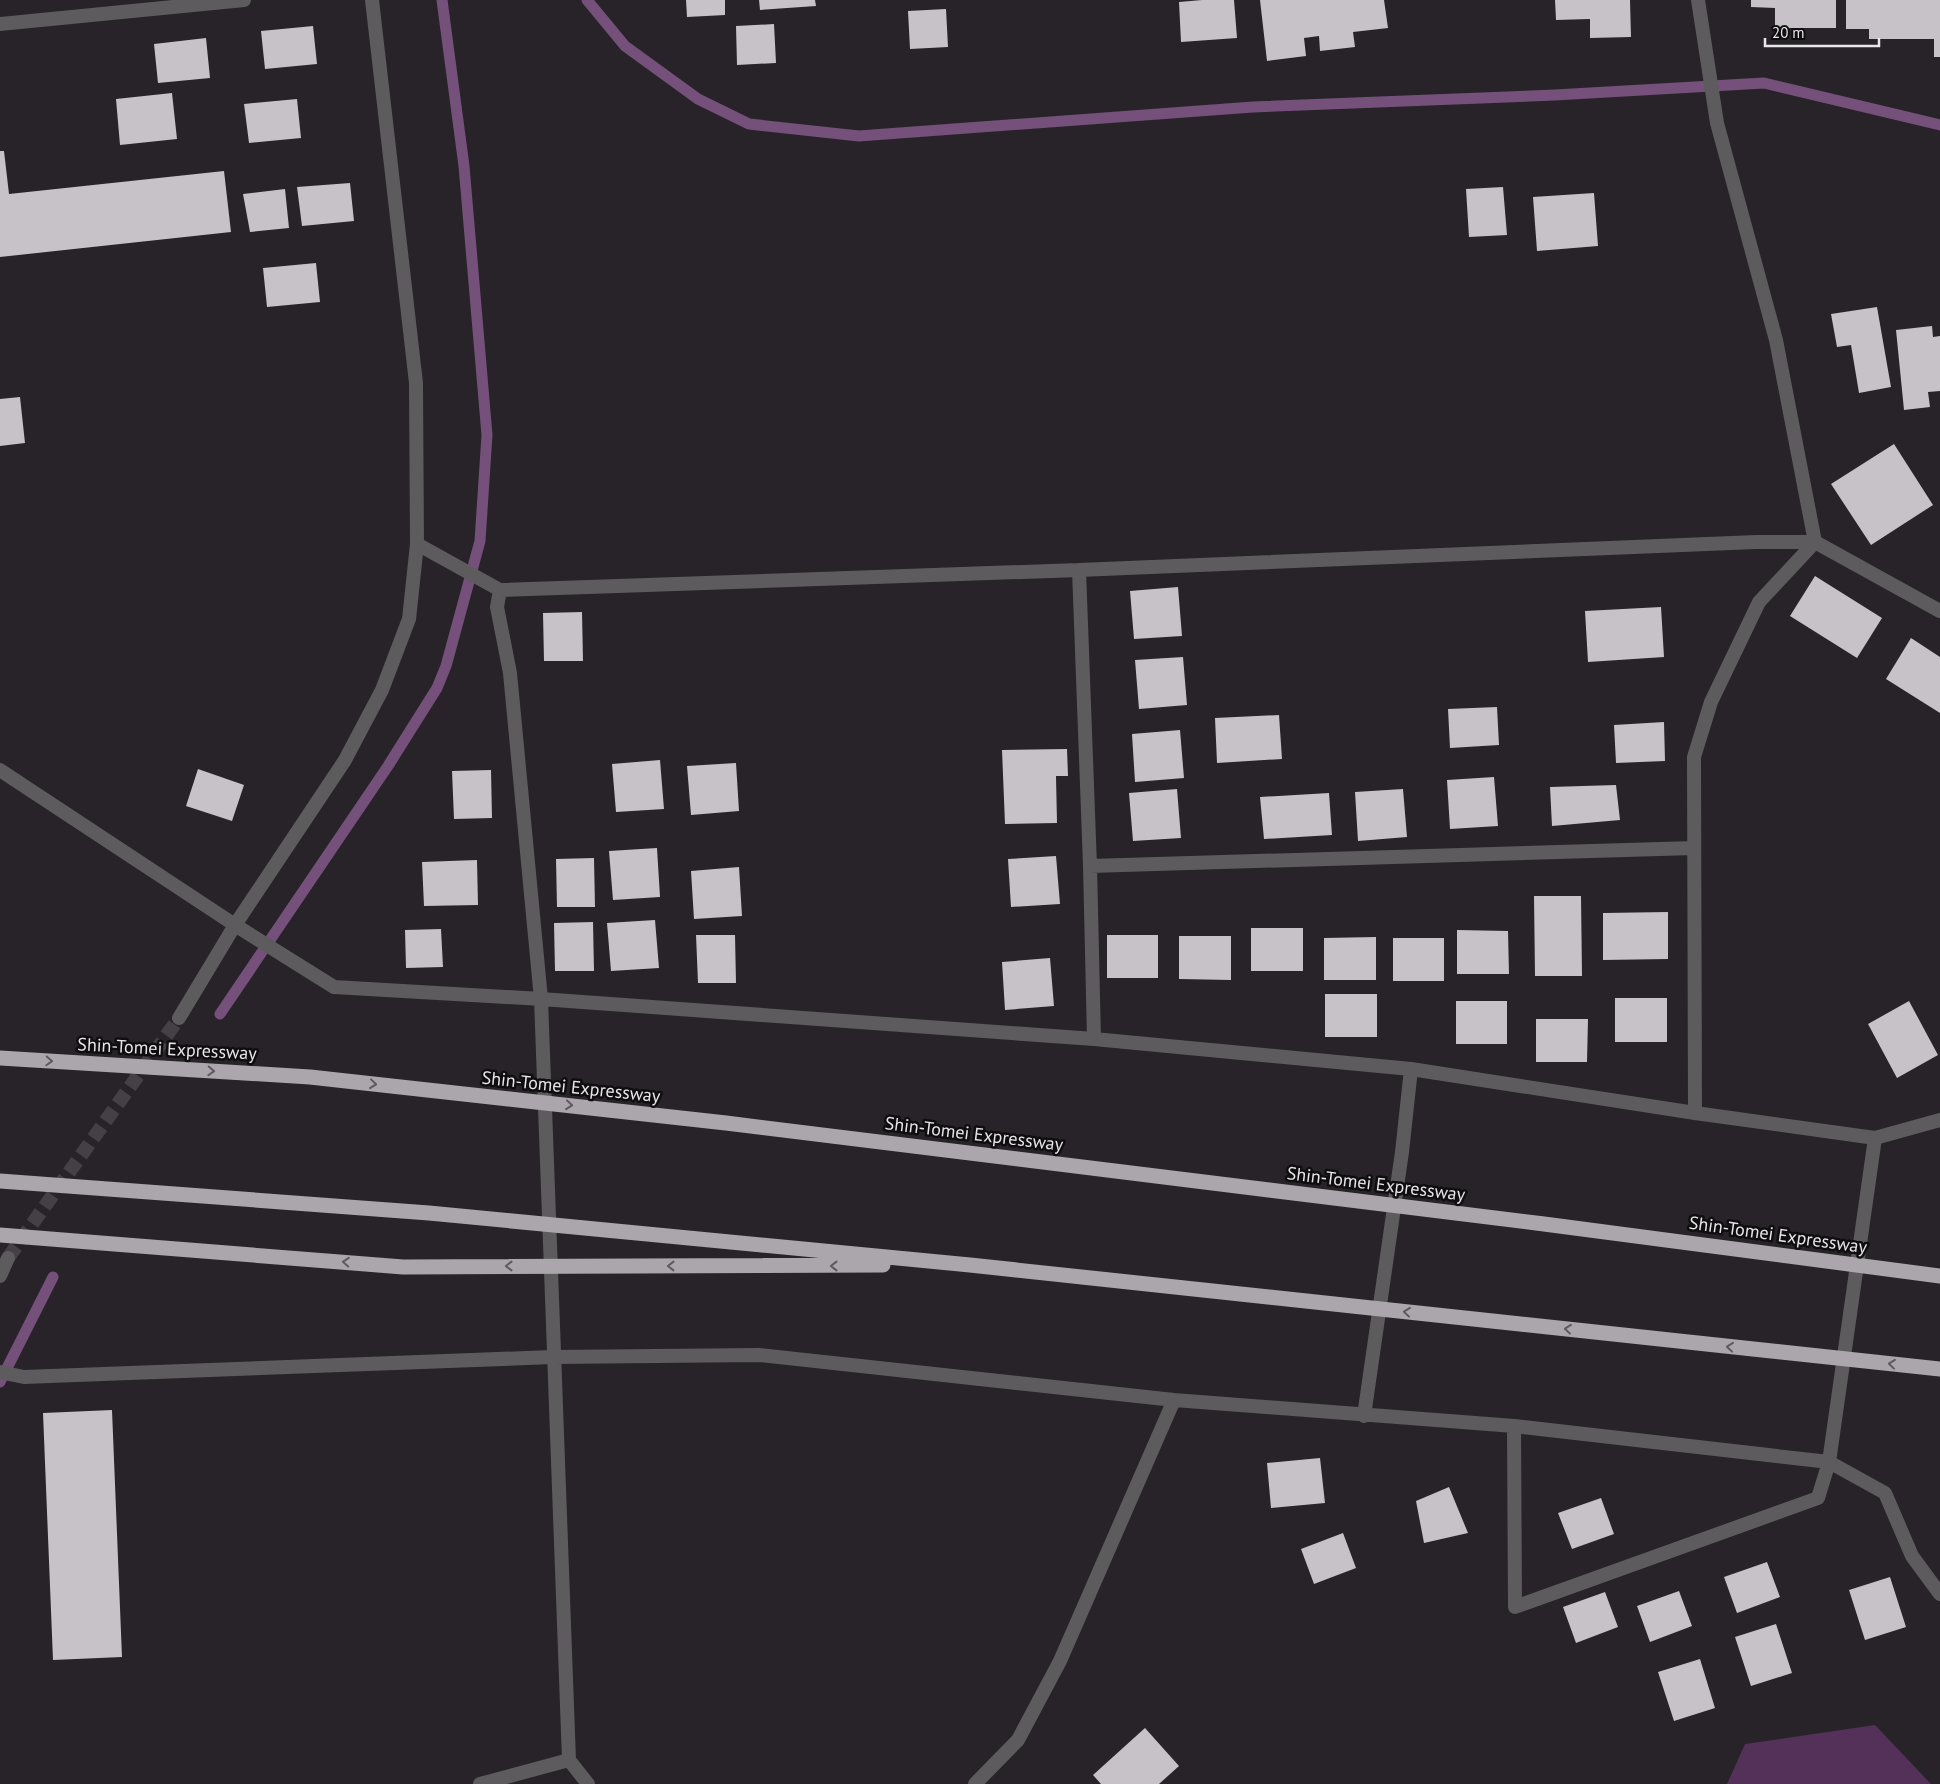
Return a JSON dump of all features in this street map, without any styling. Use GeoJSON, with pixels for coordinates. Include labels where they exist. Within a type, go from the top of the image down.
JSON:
{"type":"FeatureCollection","features":[{"type":"Feature","properties":{"kind":"highway","name":"Shin-Tomei Expressway"},"geometry":{"type":"LineString","coordinates":[[0,1058],[310,1077],[706,1120],[1514,1220],[1940,1276]]}},
{"type":"Feature","properties":{"kind":"highway"},"geometry":{"type":"LineString","coordinates":[[0,1181],[429,1212],[970,1265],[1940,1369]]}},
{"type":"Feature","properties":{"kind":"highway"},"geometry":{"type":"LineString","coordinates":[[0,1235],[403,1267],[970,1265]]}},
{"type":"Feature","properties":{"kind":"street"},"geometry":{"type":"LineString","coordinates":[[0,24],[244,0]]}},
{"type":"Feature","properties":{"kind":"street"},"geometry":{"type":"LineString","coordinates":[[179,1018],[235,925],[345,760],[382,690],[409,619],[418,544],[416,383],[372,0]]}},
{"type":"Feature","properties":{"kind":"street"},"geometry":{"type":"LineString","coordinates":[[1698,0],[1717,123],[1776,340],[1815,542]]}},
{"type":"Feature","properties":{"kind":"street"},"geometry":{"type":"LineString","coordinates":[[418,544],[500,590],[1079,570],[1756,542],[1815,542],[1940,611]]}},
{"type":"Feature","properties":{"kind":"street"},"geometry":{"type":"LineString","coordinates":[[1695,1113],[1694,757],[1711,702],[1759,602],[1815,542]]}},
{"type":"Feature","properties":{"kind":"street"},"geometry":{"type":"LineString","coordinates":[[1079,570],[1090,866],[1094,1039]]}},
{"type":"Feature","properties":{"kind":"street"},"geometry":{"type":"LineString","coordinates":[[500,590],[497,607],[510,672],[541,999],[569,1760],[588,1784]]}},
{"type":"Feature","properties":{"kind":"street"},"geometry":{"type":"LineString","coordinates":[[0,770],[235,925],[334,987],[541,999],[1094,1039],[1411,1069],[1695,1113],[1875,1138],[1940,1120]]}},
{"type":"Feature","properties":{"kind":"street"},"geometry":{"type":"LineString","coordinates":[[1090,866],[1694,848]]}},
{"type":"Feature","properties":{"kind":"street"},"geometry":{"type":"LineString","coordinates":[[1364,1416],[1402,1152],[1411,1069]]}},
{"type":"Feature","properties":{"kind":"street"},"geometry":{"type":"LineString","coordinates":[[1514,1426],[1515,1607],[1818,1498],[1828,1462],[1875,1138]]}},
{"type":"Feature","properties":{"kind":"street"},"geometry":{"type":"LineString","coordinates":[[0,1276],[8,1258]]}},
{"type":"Feature","properties":{"kind":"street"},"geometry":{"type":"LineString","coordinates":[[0,1372],[24,1377],[553,1357],[760,1355],[1174,1400],[1514,1426],[1828,1462],[1885,1493],[1912,1556],[1940,1594]]}},
{"type":"Feature","properties":{"kind":"street"},"geometry":{"type":"LineString","coordinates":[[975,1784],[1018,1740],[1060,1661],[1174,1400]]}},
{"type":"Feature","properties":{"kind":"street"},"geometry":{"type":"LineString","coordinates":[[480,1784],[569,1760]]}},
{"type":"Feature","properties":{"kind":"shaded area"},"geometry":{"type":"Polygon","coordinates":[[[1875,1725],[1931,1784],[1727,1784],[1745,1744],[1875,1725]]]}},
{"type":"Feature","properties":{"kind":"building"},"geometry":{"type":"Polygon","coordinates":[[[686,0],[725,0],[725,15],[687,17],[686,0]]]}},
{"type":"Feature","properties":{"kind":"building"},"geometry":{"type":"Polygon","coordinates":[[[759,0],[815,0],[816,6],[760,10],[759,0]]]}},
{"type":"Feature","properties":{"kind":"building"},"geometry":{"type":"Polygon","coordinates":[[[1234,0],[1237,38],[1181,42],[1179,2],[1234,0]]]}},
{"type":"Feature","properties":{"kind":"building"},"geometry":{"type":"Polygon","coordinates":[[[1260,0],[1384,0],[1388,28],[1353,32],[1355,47],[1320,51],[1319,36],[1304,38],[1306,56],[1267,61],[1260,0]]]}},
{"type":"Feature","properties":{"kind":"building"},"geometry":{"type":"Polygon","coordinates":[[[1555,0],[1630,0],[1631,37],[1590,38],[1590,19],[1556,20],[1555,0]]]}},
{"type":"Feature","properties":{"kind":"building"},"geometry":{"type":"Polygon","coordinates":[[[1751,0],[1836,0],[1836,28],[1775,28],[1775,8],[1751,7],[1751,0]]]}},
{"type":"Feature","properties":{"kind":"building"},"geometry":{"type":"Polygon","coordinates":[[[1846,0],[1940,0],[1940,57],[1934,57],[1934,39],[1869,39],[1869,29],[1846,29],[1846,0]]]}},
{"type":"Feature","properties":{"kind":"building"},"geometry":{"type":"Polygon","coordinates":[[[946,9],[948,47],[910,49],[908,11],[946,9]]]}},
{"type":"Feature","properties":{"kind":"building"},"geometry":{"type":"Polygon","coordinates":[[[774,24],[776,63],[737,65],[736,26],[774,24]]]}},
{"type":"Feature","properties":{"kind":"building"},"geometry":{"type":"Polygon","coordinates":[[[313,26],[317,64],[265,69],[261,31],[313,26]]]}},
{"type":"Feature","properties":{"kind":"building"},"geometry":{"type":"Polygon","coordinates":[[[206,38],[210,78],[158,83],[154,44],[206,38]]]}},
{"type":"Feature","properties":{"kind":"building"},"geometry":{"type":"Polygon","coordinates":[[[172,93],[177,139],[120,145],[116,99],[172,93]]]}},
{"type":"Feature","properties":{"kind":"building"},"geometry":{"type":"Polygon","coordinates":[[[297,99],[301,138],[249,143],[244,104],[297,99]]]}},
{"type":"Feature","properties":{"kind":"building"},"geometry":{"type":"Polygon","coordinates":[[[0,151],[4,151],[9,194],[224,171],[231,232],[0,257],[0,151]]]}},
{"type":"Feature","properties":{"kind":"building"},"geometry":{"type":"Polygon","coordinates":[[[350,183],[354,221],[302,226],[297,187],[350,183]]]}},
{"type":"Feature","properties":{"kind":"building"},"geometry":{"type":"Polygon","coordinates":[[[1503,187],[1507,235],[1469,237],[1466,189],[1503,187]]]}},
{"type":"Feature","properties":{"kind":"building"},"geometry":{"type":"Polygon","coordinates":[[[285,189],[289,228],[250,232],[243,194],[285,189]]]}},
{"type":"Feature","properties":{"kind":"building"},"geometry":{"type":"Polygon","coordinates":[[[1594,193],[1598,246],[1537,251],[1533,197],[1594,193]]]}},
{"type":"Feature","properties":{"kind":"building"},"geometry":{"type":"Polygon","coordinates":[[[316,263],[320,302],[267,307],[263,268],[316,263]]]}},
{"type":"Feature","properties":{"kind":"building"},"geometry":{"type":"Polygon","coordinates":[[[1877,307],[1891,387],[1859,393],[1851,345],[1837,347],[1831,314],[1877,307]]]}},
{"type":"Feature","properties":{"kind":"building"},"geometry":{"type":"Polygon","coordinates":[[[1932,326],[1933,337],[1940,336],[1940,391],[1928,392],[1930,407],[1904,410],[1896,330],[1932,326]]]}},
{"type":"Feature","properties":{"kind":"building"},"geometry":{"type":"Polygon","coordinates":[[[20,397],[25,443],[0,446],[0,399],[20,397]]]}},
{"type":"Feature","properties":{"kind":"building"},"geometry":{"type":"Polygon","coordinates":[[[1894,444],[1933,505],[1871,545],[1831,484],[1894,444]]]}},
{"type":"Feature","properties":{"kind":"building"},"geometry":{"type":"Polygon","coordinates":[[[1815,576],[1882,618],[1857,658],[1790,616],[1815,576]]]}},
{"type":"Feature","properties":{"kind":"building"},"geometry":{"type":"Polygon","coordinates":[[[1178,587],[1182,636],[1134,639],[1130,591],[1178,587]]]}},
{"type":"Feature","properties":{"kind":"building"},"geometry":{"type":"Polygon","coordinates":[[[1661,607],[1664,657],[1588,662],[1585,611],[1661,607]]]}},
{"type":"Feature","properties":{"kind":"building"},"geometry":{"type":"Polygon","coordinates":[[[582,612],[583,661],[544,661],[543,613],[582,612]]]}},
{"type":"Feature","properties":{"kind":"building"},"geometry":{"type":"Polygon","coordinates":[[[1911,638],[1940,657],[1940,713],[1886,679],[1911,638]]]}},
{"type":"Feature","properties":{"kind":"building"},"geometry":{"type":"Polygon","coordinates":[[[1183,657],[1187,705],[1139,709],[1135,660],[1183,657]]]}},
{"type":"Feature","properties":{"kind":"building"},"geometry":{"type":"Polygon","coordinates":[[[1497,707],[1499,745],[1450,748],[1448,709],[1497,707]]]}},
{"type":"Feature","properties":{"kind":"building"},"geometry":{"type":"Polygon","coordinates":[[[1279,715],[1282,759],[1217,763],[1215,718],[1279,715]]]}},
{"type":"Feature","properties":{"kind":"building"},"geometry":{"type":"Polygon","coordinates":[[[1664,722],[1665,761],[1616,763],[1614,725],[1664,722]]]}},
{"type":"Feature","properties":{"kind":"building"},"geometry":{"type":"Polygon","coordinates":[[[1180,730],[1184,778],[1135,782],[1132,734],[1180,730]]]}},
{"type":"Feature","properties":{"kind":"building"},"geometry":{"type":"Polygon","coordinates":[[[1067,749],[1068,776],[1056,776],[1057,823],[1005,824],[1002,750],[1067,749]]]}},
{"type":"Feature","properties":{"kind":"building"},"geometry":{"type":"Polygon","coordinates":[[[660,760],[664,809],[616,812],[612,764],[660,760]]]}},
{"type":"Feature","properties":{"kind":"building"},"geometry":{"type":"Polygon","coordinates":[[[736,763],[739,811],[691,815],[687,766],[736,763]]]}},
{"type":"Feature","properties":{"kind":"building"},"geometry":{"type":"Polygon","coordinates":[[[198,769],[244,785],[232,821],[186,806],[198,769]]]}},
{"type":"Feature","properties":{"kind":"building"},"geometry":{"type":"Polygon","coordinates":[[[491,770],[492,818],[454,819],[452,771],[491,770]]]}},
{"type":"Feature","properties":{"kind":"building"},"geometry":{"type":"Polygon","coordinates":[[[1494,777],[1498,826],[1450,829],[1447,780],[1494,777]]]}},
{"type":"Feature","properties":{"kind":"building"},"geometry":{"type":"Polygon","coordinates":[[[1616,785],[1620,820],[1552,826],[1550,787],[1616,785]]]}},
{"type":"Feature","properties":{"kind":"building"},"geometry":{"type":"Polygon","coordinates":[[[1177,789],[1181,838],[1133,841],[1129,793],[1177,789]]]}},
{"type":"Feature","properties":{"kind":"building"},"geometry":{"type":"Polygon","coordinates":[[[1403,789],[1407,837],[1358,841],[1355,792],[1403,789]]]}},
{"type":"Feature","properties":{"kind":"building"},"geometry":{"type":"Polygon","coordinates":[[[1329,793],[1332,835],[1264,839],[1260,797],[1329,793]]]}},
{"type":"Feature","properties":{"kind":"building"},"geometry":{"type":"Polygon","coordinates":[[[657,848],[660,897],[613,900],[609,851],[657,848]]]}},
{"type":"Feature","properties":{"kind":"building"},"geometry":{"type":"Polygon","coordinates":[[[1056,856],[1060,904],[1011,907],[1008,859],[1056,856]]]}},
{"type":"Feature","properties":{"kind":"building"},"geometry":{"type":"Polygon","coordinates":[[[594,858],[595,907],[557,907],[556,859],[594,858]]]}},
{"type":"Feature","properties":{"kind":"building"},"geometry":{"type":"Polygon","coordinates":[[[477,860],[478,905],[424,906],[422,862],[477,860]]]}},
{"type":"Feature","properties":{"kind":"building"},"geometry":{"type":"Polygon","coordinates":[[[739,867],[742,916],[694,919],[691,871],[739,867]]]}},
{"type":"Feature","properties":{"kind":"building"},"geometry":{"type":"Polygon","coordinates":[[[1534,896],[1581,896],[1582,976],[1535,976],[1534,896]]]}},
{"type":"Feature","properties":{"kind":"building"},"geometry":{"type":"Polygon","coordinates":[[[1668,912],[1668,959],[1603,960],[1603,913],[1668,912]]]}},
{"type":"Feature","properties":{"kind":"building"},"geometry":{"type":"Polygon","coordinates":[[[655,920],[659,968],[611,971],[607,923],[655,920]]]}},
{"type":"Feature","properties":{"kind":"building"},"geometry":{"type":"Polygon","coordinates":[[[593,922],[594,971],[555,971],[554,923],[593,922]]]}},
{"type":"Feature","properties":{"kind":"building"},"geometry":{"type":"Polygon","coordinates":[[[1251,928],[1303,928],[1303,971],[1251,971],[1251,928]]]}},
{"type":"Feature","properties":{"kind":"building"},"geometry":{"type":"Polygon","coordinates":[[[441,929],[443,967],[406,968],[405,930],[441,929]]]}},
{"type":"Feature","properties":{"kind":"building"},"geometry":{"type":"Polygon","coordinates":[[[1457,930],[1508,931],[1509,974],[1457,974],[1457,930]]]}},
{"type":"Feature","properties":{"kind":"building"},"geometry":{"type":"Polygon","coordinates":[[[696,935],[735,935],[736,983],[698,983],[696,935]]]}},
{"type":"Feature","properties":{"kind":"building"},"geometry":{"type":"Polygon","coordinates":[[[1107,935],[1158,935],[1158,978],[1107,978],[1107,935]]]}},
{"type":"Feature","properties":{"kind":"building"},"geometry":{"type":"Polygon","coordinates":[[[1179,936],[1231,936],[1231,980],[1179,979],[1179,936]]]}},
{"type":"Feature","properties":{"kind":"building"},"geometry":{"type":"Polygon","coordinates":[[[1376,937],[1376,980],[1324,980],[1324,938],[1376,937]]]}},
{"type":"Feature","properties":{"kind":"building"},"geometry":{"type":"Polygon","coordinates":[[[1393,938],[1444,938],[1444,981],[1393,981],[1393,938]]]}},
{"type":"Feature","properties":{"kind":"building"},"geometry":{"type":"Polygon","coordinates":[[[1050,958],[1054,1006],[1005,1010],[1002,962],[1050,958]]]}},
{"type":"Feature","properties":{"kind":"building"},"geometry":{"type":"Polygon","coordinates":[[[1325,994],[1377,994],[1377,1037],[1325,1037],[1325,994]]]}},
{"type":"Feature","properties":{"kind":"building"},"geometry":{"type":"Polygon","coordinates":[[[1615,998],[1667,998],[1667,1042],[1615,1042],[1615,998]]]}},
{"type":"Feature","properties":{"kind":"building"},"geometry":{"type":"Polygon","coordinates":[[[1456,1001],[1507,1001],[1507,1044],[1456,1044],[1456,1001]]]}},
{"type":"Feature","properties":{"kind":"building"},"geometry":{"type":"Polygon","coordinates":[[[1909,1001],[1938,1055],[1897,1078],[1868,1024],[1909,1001]]]}},
{"type":"Feature","properties":{"kind":"building"},"geometry":{"type":"Polygon","coordinates":[[[1536,1019],[1588,1019],[1587,1062],[1536,1062],[1536,1019]]]}},
{"type":"Feature","properties":{"kind":"building"},"geometry":{"type":"Polygon","coordinates":[[[112,1410],[122,1657],[53,1660],[43,1413],[112,1410]]]}},
{"type":"Feature","properties":{"kind":"building"},"geometry":{"type":"Polygon","coordinates":[[[1320,1458],[1325,1503],[1271,1508],[1267,1463],[1320,1458]]]}},
{"type":"Feature","properties":{"kind":"building"},"geometry":{"type":"Polygon","coordinates":[[[1449,1487],[1468,1533],[1424,1543],[1416,1501],[1449,1487]]]}},
{"type":"Feature","properties":{"kind":"building"},"geometry":{"type":"Polygon","coordinates":[[[1601,1498],[1614,1534],[1572,1549],[1558,1513],[1601,1498]]]}},
{"type":"Feature","properties":{"kind":"building"},"geometry":{"type":"Polygon","coordinates":[[[1343,1533],[1356,1568],[1314,1584],[1301,1549],[1343,1533]]]}},
{"type":"Feature","properties":{"kind":"building"},"geometry":{"type":"Polygon","coordinates":[[[1767,1562],[1780,1597],[1737,1613],[1724,1577],[1767,1562]]]}},
{"type":"Feature","properties":{"kind":"building"},"geometry":{"type":"Polygon","coordinates":[[[1890,1577],[1906,1627],[1865,1640],[1849,1590],[1890,1577]]]}},
{"type":"Feature","properties":{"kind":"building"},"geometry":{"type":"Polygon","coordinates":[[[1679,1591],[1692,1626],[1650,1642],[1637,1606],[1679,1591]]]}},
{"type":"Feature","properties":{"kind":"building"},"geometry":{"type":"Polygon","coordinates":[[[1605,1592],[1618,1627],[1576,1643],[1563,1607],[1605,1592]]]}},
{"type":"Feature","properties":{"kind":"building"},"geometry":{"type":"Polygon","coordinates":[[[1776,1624],[1792,1673],[1751,1686],[1735,1637],[1776,1624]]]}},
{"type":"Feature","properties":{"kind":"building"},"geometry":{"type":"Polygon","coordinates":[[[1700,1659],[1715,1708],[1674,1721],[1658,1672],[1700,1659]]]}},
{"type":"Feature","properties":{"kind":"building"},"geometry":{"type":"Polygon","coordinates":[[[1145,1728],[1179,1766],[1159,1784],[1101,1784],[1093,1775],[1145,1728]]]}},
{"type":"Feature","properties":{"kind":"waterway"},"geometry":{"type":"LineString","coordinates":[[220,1014],[388,766],[437,688],[446,666],[480,541],[487,435],[464,166],[442,0]]}},
{"type":"Feature","properties":{"kind":"waterway"},"geometry":{"type":"LineString","coordinates":[[587,0],[625,46],[698,99],[749,124],[859,136],[1253,107],[1555,95],[1764,83],[1940,125]]}},
{"type":"Feature","properties":{"kind":"waterway"},"geometry":{"type":"LineString","coordinates":[[0,1382],[53,1277]]}},
{"type":"Feature","properties":{"kind":"tunnel"},"geometry":{"type":"LineString","coordinates":[[8,1258],[179,1018]]}}]}
